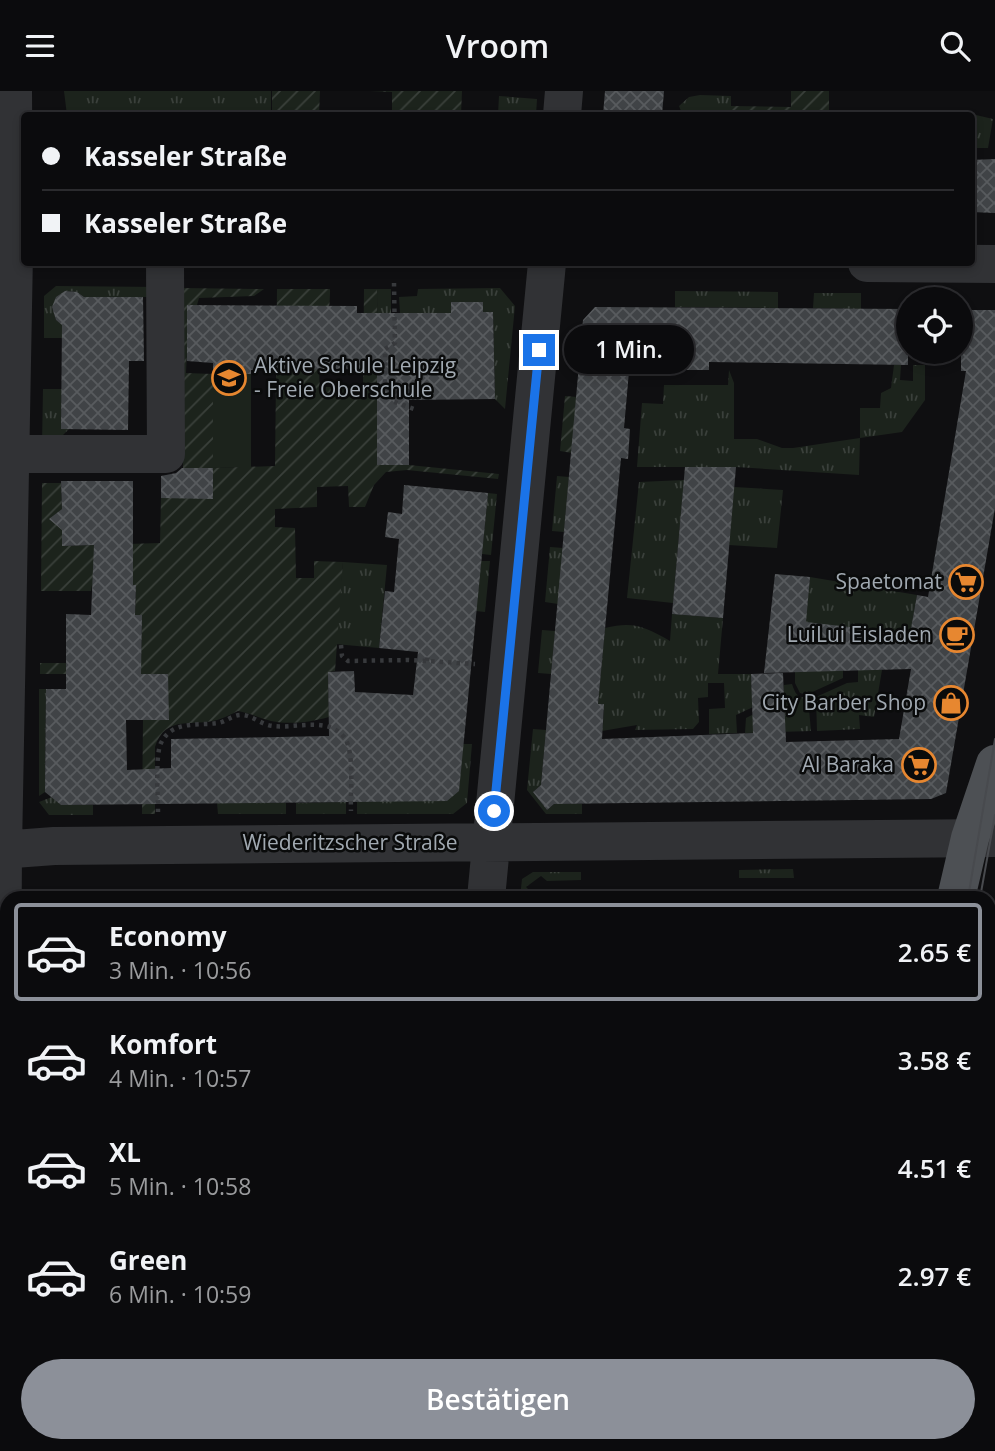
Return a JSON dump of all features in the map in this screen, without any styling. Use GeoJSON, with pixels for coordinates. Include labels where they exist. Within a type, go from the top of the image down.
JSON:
{"type":"FeatureCollection","features":[{"type":"Feature","properties":{"kind":"main road"},"geometry":{"type":"LineString","coordinates":[[959,891],[983,838],[995,764]]}},
{"type":"Feature","properties":{"kind":"street"},"geometry":{"type":"LineString","coordinates":[[2,891],[19,253],[13,91]]}},
{"type":"Feature","properties":{"kind":"street"},"geometry":{"type":"LineString","coordinates":[[562,112],[564,91]]}},
{"type":"Feature","properties":{"kind":"street"},"geometry":{"type":"LineString","coordinates":[[975,264],[995,264]]}},
{"type":"Feature","properties":{"kind":"street"},"geometry":{"type":"LineString","coordinates":[[12,454],[166,454],[165,266]]}},
{"type":"Feature","properties":{"kind":"street"},"geometry":{"type":"LineString","coordinates":[[487,891],[547,266]]}},
{"type":"Feature","properties":{"kind":"street","name":"Wiederitzscher Straße"},"geometry":{"type":"LineString","coordinates":[[2,850],[54,846],[983,838]]}},
{"type":"Feature","properties":{"kind":"path"},"geometry":{"type":"LineString","coordinates":[[394,283],[395,342],[385,349],[385,385],[392,401],[414,409]]}},
{"type":"Feature","properties":{"kind":"path"},"geometry":{"type":"LineString","coordinates":[[341,645],[342,656],[348,661],[427,661],[486,665]]}},
{"type":"Feature","properties":{"kind":"path"},"geometry":{"type":"LineString","coordinates":[[427,661],[428,653]]}},
{"type":"Feature","properties":{"kind":"path"},"geometry":{"type":"LineString","coordinates":[[158,819],[158,754],[161,742],[172,731],[187,724],[220,723],[243,715],[271,726],[315,724],[332,728],[344,737],[350,750],[351,818]]}},
{"type":"Feature","properties":{"kind":"green space"},"geometry":{"type":"Polygon","coordinates":[[[64,91],[271,91],[271,112],[67,112],[64,91]]]}},
{"type":"Feature","properties":{"kind":"green space"},"geometry":{"type":"Polygon","coordinates":[[[272,91],[320,91],[319,112],[272,112],[272,91]]]}},
{"type":"Feature","properties":{"kind":"green space"},"geometry":{"type":"Polygon","coordinates":[[[370,91],[462,91],[461,112],[392,112],[392,92],[370,91]]]}},
{"type":"Feature","properties":{"kind":"green space"},"geometry":{"type":"Polygon","coordinates":[[[791,91],[829,91],[829,112],[731,112],[731,106],[791,107],[791,91]]]}},
{"type":"Feature","properties":{"kind":"green space"},"geometry":{"type":"Polygon","coordinates":[[[499,96],[537,99],[536,112],[498,112],[499,96]]]}},
{"type":"Feature","properties":{"kind":"green space"},"geometry":{"type":"Polygon","coordinates":[[[731,96],[731,112],[680,112],[679,106],[689,97],[731,96]]]}},
{"type":"Feature","properties":{"kind":"green space"},"geometry":{"type":"Polygon","coordinates":[[[975,115],[993,119],[988,148],[975,148],[975,115]]]}},
{"type":"Feature","properties":{"kind":"green space"},"geometry":{"type":"Polygon","coordinates":[[[56,286],[158,287],[157,297],[84,297],[77,292],[65,291],[52,307],[56,320],[64,326],[63,338],[44,338],[44,296],[56,286]]]}},
{"type":"Feature","properties":{"kind":"green space"},"geometry":{"type":"Polygon","coordinates":[[[182,288],[264,289],[254,296],[199,298],[197,305],[196,352],[187,352],[186,373],[213,374],[213,468],[275,466],[277,289],[330,289],[320,363],[320,387],[363,387],[364,289],[377,289],[378,465],[409,465],[499,474],[498,479],[407,470],[386,472],[374,485],[365,507],[349,507],[348,486],[317,487],[317,507],[275,509],[275,527],[295,528],[296,578],[314,578],[314,561],[343,562],[335,671],[328,672],[329,717],[308,722],[285,723],[238,711],[217,720],[173,726],[160,737],[155,747],[155,814],[142,814],[143,720],[168,720],[168,674],[40,674],[40,663],[141,663],[142,616],[135,615],[136,586],[92,585],[91,591],[41,591],[42,483],[61,483],[62,509],[55,515],[62,530],[62,546],[160,543],[161,498],[212,498],[212,468],[183,468],[182,288]]]}},
{"type":"Feature","properties":{"kind":"green space"},"geometry":{"type":"Polygon","coordinates":[[[500,288],[515,306],[505,409],[495,399],[493,312],[483,312],[483,303],[451,313],[400,313],[399,297],[417,296],[418,289],[500,288]]]}},
{"type":"Feature","properties":{"kind":"green space"},"geometry":{"type":"Polygon","coordinates":[[[377,289],[391,289],[391,338],[378,402],[377,289]]]}},
{"type":"Feature","properties":{"kind":"green space"},"geometry":{"type":"Polygon","coordinates":[[[675,291],[778,292],[778,308],[675,307],[675,291]]]}},
{"type":"Feature","properties":{"kind":"green space"},"geometry":{"type":"Polygon","coordinates":[[[814,293],[861,293],[861,309],[813,308],[814,293]]]}},
{"type":"Feature","properties":{"kind":"green space"},"geometry":{"type":"Polygon","coordinates":[[[894,365],[901,365],[900,380],[913,381],[913,365],[925,365],[925,400],[902,432],[860,438],[860,408],[880,408],[881,393],[891,388],[894,365]]]}},
{"type":"Feature","properties":{"kind":"green space"},"geometry":{"type":"Polygon","coordinates":[[[729,370],[734,383],[734,439],[757,439],[782,448],[793,448],[860,438],[859,475],[736,467],[637,467],[642,403],[663,404],[664,385],[728,385],[729,370]]]}},
{"type":"Feature","properties":{"kind":"green space"},"geometry":{"type":"Polygon","coordinates":[[[213,374],[251,374],[251,467],[213,468],[213,374]]]}},
{"type":"Feature","properties":{"kind":"green space"},"geometry":{"type":"Polygon","coordinates":[[[43,389],[62,389],[61,429],[69,429],[53,445],[42,445],[43,389]]]}},
{"type":"Feature","properties":{"kind":"green space"},"geometry":{"type":"Polygon","coordinates":[[[565,396],[577,397],[572,453],[560,451],[565,396]]]}},
{"type":"Feature","properties":{"kind":"green space"},"geometry":{"type":"Polygon","coordinates":[[[557,476],[569,477],[564,532],[552,531],[557,476]]]}},
{"type":"Feature","properties":{"kind":"green space"},"geometry":{"type":"Polygon","coordinates":[[[684,480],[673,603],[627,598],[639,482],[684,480]]]}},
{"type":"Feature","properties":{"kind":"green space"},"geometry":{"type":"Polygon","coordinates":[[[734,487],[783,490],[777,548],[729,545],[734,487]]]}},
{"type":"Feature","properties":{"kind":"green space"},"geometry":{"type":"Polygon","coordinates":[[[488,493],[497,494],[491,555],[482,554],[488,493]]]}},
{"type":"Feature","properties":{"kind":"green space"},"geometry":{"type":"Polygon","coordinates":[[[550,547],[563,548],[558,604],[545,602],[550,547]]]}},
{"type":"Feature","properties":{"kind":"green space"},"geometry":{"type":"Polygon","coordinates":[[[481,561],[490,561],[485,612],[476,611],[481,561]]]}},
{"type":"Feature","properties":{"kind":"green space"},"geometry":{"type":"Polygon","coordinates":[[[343,562],[387,565],[379,648],[335,644],[343,562]]]}},
{"type":"Feature","properties":{"kind":"green space"},"geometry":{"type":"Polygon","coordinates":[[[810,577],[917,595],[905,663],[843,670],[843,678],[808,694],[800,693],[795,683],[795,672],[800,672],[810,577]]]}},
{"type":"Feature","properties":{"kind":"green space"},"geometry":{"type":"Polygon","coordinates":[[[672,614],[723,618],[718,674],[751,674],[752,692],[765,692],[766,701],[736,715],[737,733],[709,734],[709,709],[725,708],[724,683],[708,683],[708,697],[698,698],[699,722],[693,729],[635,730],[637,725],[596,732],[603,726],[604,705],[598,704],[605,628],[632,625],[670,641],[672,614]]]}},
{"type":"Feature","properties":{"kind":"green space"},"geometry":{"type":"Polygon","coordinates":[[[542,630],[555,631],[551,674],[538,673],[542,630]]]}},
{"type":"Feature","properties":{"kind":"green space"},"geometry":{"type":"Polygon","coordinates":[[[858,670],[882,670],[874,717],[859,715],[860,729],[817,731],[816,697],[847,683],[858,682],[858,670]]]}},
{"type":"Feature","properties":{"kind":"green space"},"geometry":{"type":"Polygon","coordinates":[[[792,684],[797,694],[808,698],[811,731],[745,733],[746,718],[774,704],[773,692],[784,691],[784,685],[792,684]]]}},
{"type":"Feature","properties":{"kind":"green space"},"geometry":{"type":"Polygon","coordinates":[[[39,689],[46,689],[45,792],[39,796],[39,689]]]}},
{"type":"Feature","properties":{"kind":"green space"},"geometry":{"type":"Polygon","coordinates":[[[533,729],[546,730],[541,785],[533,792],[547,810],[554,804],[582,804],[582,814],[546,814],[527,790],[533,729]]]}},
{"type":"Feature","properties":{"kind":"green space"},"geometry":{"type":"Polygon","coordinates":[[[463,744],[472,744],[467,803],[453,814],[357,814],[357,802],[463,744]]]}},
{"type":"Feature","properties":{"kind":"green space"},"geometry":{"type":"Polygon","coordinates":[[[52,797],[61,805],[93,805],[93,815],[49,815],[39,802],[52,797]]]}},
{"type":"Feature","properties":{"kind":"green space"},"geometry":{"type":"Polygon","coordinates":[[[346,802],[346,814],[296,814],[296,803],[346,802]]]}},
{"type":"Feature","properties":{"kind":"green space"},"geometry":{"type":"Polygon","coordinates":[[[217,803],[286,803],[286,814],[218,814],[217,803]]]}},
{"type":"Feature","properties":{"kind":"green space"},"geometry":{"type":"Polygon","coordinates":[[[793,869],[794,878],[739,878],[739,870],[793,869]]]}},
{"type":"Feature","properties":{"kind":"green space"},"geometry":{"type":"Polygon","coordinates":[[[533,872],[581,872],[581,880],[547,881],[541,876],[526,887],[530,891],[521,891],[522,879],[533,872]]]}},
{"type":"Feature","properties":{"kind":"building"},"geometry":{"type":"Polygon","coordinates":[[[605,91],[664,91],[662,112],[603,112],[605,91]]]}},
{"type":"Feature","properties":{"kind":"building"},"geometry":{"type":"Polygon","coordinates":[[[995,159],[995,213],[975,212],[975,160],[995,159]]]}},
{"type":"Feature","properties":{"kind":"building"},"geometry":{"type":"Polygon","coordinates":[[[65,291],[77,292],[84,297],[143,297],[144,361],[129,361],[128,430],[61,429],[62,325],[56,320],[52,307],[56,297],[65,291]]]}},
{"type":"Feature","properties":{"kind":"building"},"geometry":{"type":"Polygon","coordinates":[[[451,302],[483,302],[483,312],[493,312],[495,399],[409,400],[409,465],[377,465],[377,369],[251,370],[251,374],[213,374],[213,363],[187,361],[187,305],[357,306],[357,313],[451,313],[451,302]]]}},
{"type":"Feature","properties":{"kind":"building"},"geometry":{"type":"Polygon","coordinates":[[[595,307],[896,309],[896,364],[908,365],[709,362],[709,370],[683,370],[684,360],[630,360],[624,428],[630,429],[628,459],[621,458],[598,704],[604,704],[602,739],[753,733],[751,674],[783,673],[786,742],[899,739],[911,669],[764,673],[775,574],[810,577],[806,622],[910,634],[917,595],[928,597],[966,371],[961,371],[961,364],[973,364],[973,310],[995,310],[995,508],[946,793],[931,799],[554,804],[547,810],[533,792],[541,785],[583,320],[595,307]]]}},
{"type":"Feature","properties":{"kind":"building"},"geometry":{"type":"Polygon","coordinates":[[[685,467],[736,467],[723,618],[672,614],[685,467]]]}},
{"type":"Feature","properties":{"kind":"building"},"geometry":{"type":"Polygon","coordinates":[[[182,468],[213,468],[213,499],[161,498],[161,476],[176,473],[182,468]]]}},
{"type":"Feature","properties":{"kind":"building"},"geometry":{"type":"Polygon","coordinates":[[[61,481],[133,481],[133,585],[136,585],[135,615],[142,615],[141,674],[168,674],[169,720],[126,720],[127,770],[171,768],[171,739],[329,736],[328,672],[354,671],[355,692],[413,695],[418,652],[379,648],[385,591],[394,592],[399,539],[385,537],[388,512],[402,514],[404,485],[488,493],[459,791],[447,801],[61,805],[45,792],[46,689],[66,689],[66,614],[91,615],[94,545],[62,546],[62,530],[49,519],[62,509],[61,481]]]}},
{"type":"Feature","properties":{"kind":"tram line"},"geometry":{"type":"LineString","coordinates":[[969,891],[995,739]]}},
{"type":"Feature","properties":{"kind":"tram line"},"geometry":{"type":"LineString","coordinates":[[981,891],[995,815]]}},
{"type":"Feature","properties":{"kind":"place","name":"Aktive Schule Leipzig - Freie Oberschule"},"geometry":{"type":"Point","coordinates":[229,378]}},
{"type":"Feature","properties":{"kind":"place","name":"Spaetomat"},"geometry":{"type":"Point","coordinates":[966,582]}},
{"type":"Feature","properties":{"kind":"place","name":"LuiLui Eisladen"},"geometry":{"type":"Point","coordinates":[957,635]}},
{"type":"Feature","properties":{"kind":"place","name":"City Barber Shop"},"geometry":{"type":"Point","coordinates":[951,703]}},
{"type":"Feature","properties":{"kind":"place","name":"Al Baraka"},"geometry":{"type":"Point","coordinates":[919,765]}},
{"type":"Feature","properties":{"kind":"route"},"geometry":{"type":"LineString","coordinates":[[494,811],[539,350]]}}]}
